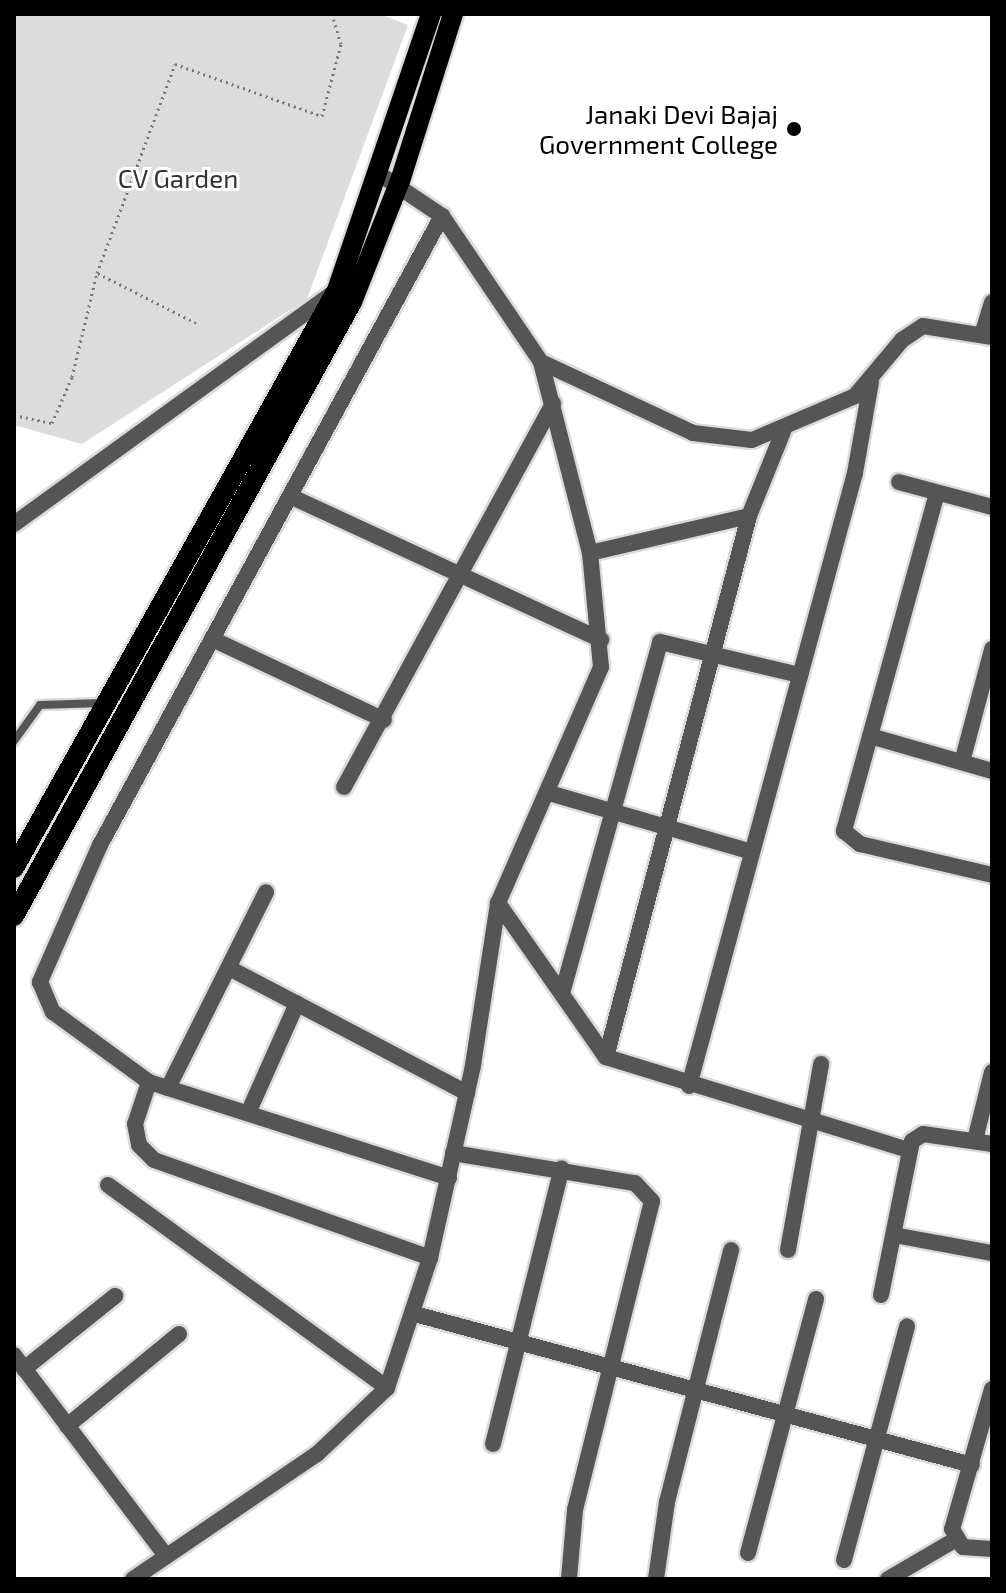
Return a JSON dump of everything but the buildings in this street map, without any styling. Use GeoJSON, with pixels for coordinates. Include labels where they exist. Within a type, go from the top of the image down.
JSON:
{"type":"FeatureCollection","features":[{"type":"Feature","properties":{"kind":"main road"},"geometry":{"type":"LineString","coordinates":[[14,916],[352,302],[390,178],[431,14]]}},
{"type":"Feature","properties":{"kind":"main road"},"geometry":{"type":"LineString","coordinates":[[14,868],[102,703],[337,290],[390,178],[453,14]]}},
{"type":"Feature","properties":{"kind":"street"},"geometry":{"type":"LineString","coordinates":[[133,1579],[317,1454],[387,1388],[415,1314],[449,1178],[467,1093],[498,903],[594,696],[601,640],[590,553],[541,362],[442,216],[390,178]]}},
{"type":"Feature","properties":{"kind":"street"},"geometry":{"type":"LineString","coordinates":[[442,216],[212,639],[41,973],[53,1012],[149,1082],[249,1111],[449,1178]]}},
{"type":"Feature","properties":{"kind":"street"},"geometry":{"type":"LineString","coordinates":[[14,524],[337,290]]}},
{"type":"Feature","properties":{"kind":"street"},"geometry":{"type":"LineString","coordinates":[[541,362],[693,433],[752,440],[783,432],[871,382],[902,340],[923,326],[987,336],[992,302]]}},
{"type":"Feature","properties":{"kind":"street"},"geometry":{"type":"LineString","coordinates":[[689,1086],[855,473],[871,382]]}},
{"type":"Feature","properties":{"kind":"street"},"geometry":{"type":"LineString","coordinates":[[344,787],[384,720],[553,403]]}},
{"type":"Feature","properties":{"kind":"street"},"geometry":{"type":"LineString","coordinates":[[606,1057],[749,516],[783,432]]}},
{"type":"Feature","properties":{"kind":"street"},"geometry":{"type":"LineString","coordinates":[[899,482],[992,507]]}},
{"type":"Feature","properties":{"kind":"street"},"geometry":{"type":"LineString","coordinates":[[937,493],[846,817],[851,839],[992,875]]}},
{"type":"Feature","properties":{"kind":"street"},"geometry":{"type":"LineString","coordinates":[[290,496],[601,640]]}},
{"type":"Feature","properties":{"kind":"street"},"geometry":{"type":"LineString","coordinates":[[590,553],[749,516]]}},
{"type":"Feature","properties":{"kind":"street"},"geometry":{"type":"LineString","coordinates":[[212,639],[384,720]]}},
{"type":"Feature","properties":{"kind":"street"},"geometry":{"type":"LineString","coordinates":[[563,990],[660,642],[712,650],[800,675]]}},
{"type":"Feature","properties":{"kind":"street"},"geometry":{"type":"LineString","coordinates":[[962,762],[992,649]]}},
{"type":"Feature","properties":{"kind":"street"},"geometry":{"type":"LineString","coordinates":[[870,736],[992,771]]}},
{"type":"Feature","properties":{"kind":"street"},"geometry":{"type":"LineString","coordinates":[[549,793],[752,852]]}},
{"type":"Feature","properties":{"kind":"street"},"geometry":{"type":"LineString","coordinates":[[168,1088],[266,892]]}},
{"type":"Feature","properties":{"kind":"street"},"geometry":{"type":"LineString","coordinates":[[498,903],[563,990],[578,1025],[606,1057],[689,1086],[908,1150]]}},
{"type":"Feature","properties":{"kind":"street"},"geometry":{"type":"LineString","coordinates":[[229,968],[467,1093]]}},
{"type":"Feature","properties":{"kind":"street"},"geometry":{"type":"LineString","coordinates":[[249,1111],[297,1003]]}},
{"type":"Feature","properties":{"kind":"street"},"geometry":{"type":"LineString","coordinates":[[788,1250],[821,1064]]}},
{"type":"Feature","properties":{"kind":"street"},"geometry":{"type":"LineString","coordinates":[[881,1295],[908,1150],[923,1134],[984,1142],[992,1072]]}},
{"type":"Feature","properties":{"kind":"street"},"geometry":{"type":"LineString","coordinates":[[149,1082],[135,1124],[139,1145],[154,1160],[430,1258]]}},
{"type":"Feature","properties":{"kind":"street"},"geometry":{"type":"LineString","coordinates":[[453,1153],[562,1168],[635,1183],[652,1201],[575,1510],[569,1579]]}},
{"type":"Feature","properties":{"kind":"street"},"geometry":{"type":"LineString","coordinates":[[493,1444],[562,1168]]}},
{"type":"Feature","properties":{"kind":"street"},"geometry":{"type":"LineString","coordinates":[[108,1185],[387,1388]]}},
{"type":"Feature","properties":{"kind":"street"},"geometry":{"type":"LineString","coordinates":[[894,1235],[992,1253]]}},
{"type":"Feature","properties":{"kind":"street"},"geometry":{"type":"LineString","coordinates":[[656,1579],[694,1388],[731,1250]]}},
{"type":"Feature","properties":{"kind":"street"},"geometry":{"type":"LineString","coordinates":[[115,1296],[19,1362],[165,1555]]}},
{"type":"Feature","properties":{"kind":"street"},"geometry":{"type":"LineString","coordinates":[[748,1553],[816,1299]]}},
{"type":"Feature","properties":{"kind":"street"},"geometry":{"type":"LineString","coordinates":[[415,1314],[612,1364],[879,1442],[972,1465]]}},
{"type":"Feature","properties":{"kind":"street"},"geometry":{"type":"LineString","coordinates":[[844,1560],[879,1442],[907,1326]]}},
{"type":"Feature","properties":{"kind":"street"},"geometry":{"type":"LineString","coordinates":[[67,1426],[179,1334]]}},
{"type":"Feature","properties":{"kind":"street"},"geometry":{"type":"LineString","coordinates":[[953,1541],[992,1389]]}},
{"type":"Feature","properties":{"kind":"street"},"geometry":{"type":"LineString","coordinates":[[888,1579],[953,1541],[992,1549]]}},
{"type":"Feature","properties":{"kind":"lane"},"geometry":{"type":"LineString","coordinates":[[14,741],[40,705],[102,703]]}},
{"type":"Feature","properties":{"kind":"path"},"geometry":{"type":"LineString","coordinates":[[14,415],[52,423],[72,377],[97,273],[175,64],[322,116],[341,44],[332,14]]}},
{"type":"Feature","properties":{"kind":"path"},"geometry":{"type":"LineString","coordinates":[[97,273],[196,323]]}},
{"type":"Feature","properties":{"kind":"green space","name":"CV Garden"},"geometry":{"type":"Polygon","coordinates":[[[14,14],[380,14],[408,25],[307,299],[82,444],[14,425],[14,14]]]}},
{"type":"Feature","properties":{"kind":"place","name":"Janaki Devi Bajaj Government College"},"geometry":{"type":"Point","coordinates":[794,129]}}]}
